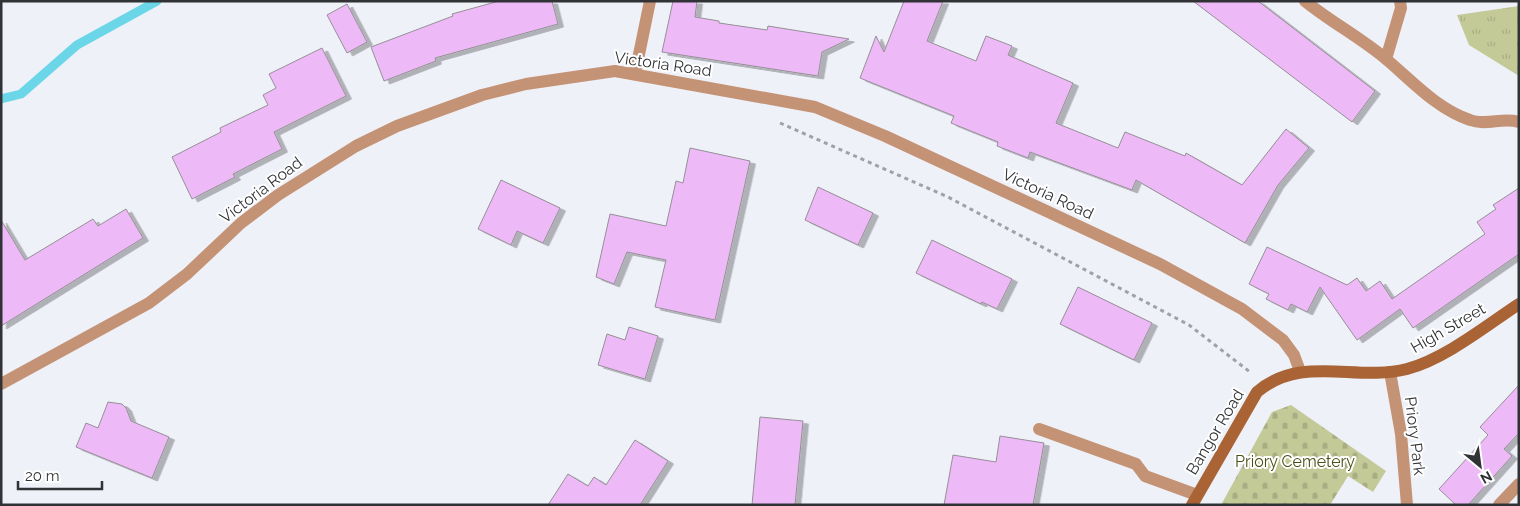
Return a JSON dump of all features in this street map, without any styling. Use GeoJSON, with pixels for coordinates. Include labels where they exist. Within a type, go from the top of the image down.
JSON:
{"type":"FeatureCollection","features":[{"type":"Feature","properties":{"kind":"main road","name":"High Street"},"geometry":{"type":"LineString","coordinates":[[1300,371],[1390,372],[1409,368],[1440,354],[1519,304]]}},
{"type":"Feature","properties":{"kind":"main road","name":"Bangor Road"},"geometry":{"type":"LineString","coordinates":[[1194,500],[1257,392],[1267,384],[1300,371]]}},
{"type":"Feature","properties":{"kind":"street"},"geometry":{"type":"LineString","coordinates":[[635,74],[650,1]]}},
{"type":"Feature","properties":{"kind":"street"},"geometry":{"type":"LineString","coordinates":[[1304,1],[1386,59],[1442,107],[1471,121],[1492,122],[1508,119],[1519,122]]}},
{"type":"Feature","properties":{"kind":"street"},"geometry":{"type":"LineString","coordinates":[[1386,59],[1401,8],[1400,1]]}},
{"type":"Feature","properties":{"kind":"street","name":"Victoria Road"},"geometry":{"type":"LineString","coordinates":[[1,384],[149,303],[187,274],[241,223],[278,195],[316,169],[378,135],[439,110],[526,84],[615,71],[814,107],[884,136],[1160,264],[1242,309],[1284,340],[1294,355],[1300,371]]}},
{"type":"Feature","properties":{"kind":"street","name":"Priory Park"},"geometry":{"type":"LineString","coordinates":[[1390,372],[1401,434],[1407,505]]}},
{"type":"Feature","properties":{"kind":"street"},"geometry":{"type":"LineString","coordinates":[[1039,429],[1136,464],[1146,476],[1194,500]]}},
{"type":"Feature","properties":{"kind":"street"},"geometry":{"type":"LineString","coordinates":[[1499,505],[1519,484]]}},
{"type":"Feature","properties":{"kind":"path"},"geometry":{"type":"LineString","coordinates":[[771,119],[948,196],[1189,325],[1267,384]]}},
{"type":"Feature","properties":{"kind":"green space"},"geometry":{"type":"Polygon","coordinates":[[[1519,6],[1519,76],[1469,45],[1457,15],[1519,6]]]}},
{"type":"Feature","properties":{"kind":"green space","name":"Priory Cemetery"},"geometry":{"type":"Polygon","coordinates":[[[1291,405],[1386,471],[1373,492],[1348,476],[1330,505],[1221,505],[1272,412],[1291,405]]]}},
{"type":"Feature","properties":{"kind":"building"},"geometry":{"type":"Polygon","coordinates":[[[499,1],[552,1],[558,24],[435,58],[436,61],[384,81],[371,47],[453,16],[452,14],[499,1]]]}},
{"type":"Feature","properties":{"kind":"building"},"geometry":{"type":"Polygon","coordinates":[[[673,1],[697,1],[695,17],[719,21],[719,23],[767,30],[768,26],[849,39],[822,52],[818,76],[662,52],[673,1]]]}},
{"type":"Feature","properties":{"kind":"building"},"geometry":{"type":"Polygon","coordinates":[[[904,1],[943,1],[927,41],[976,61],[986,36],[1012,46],[1008,55],[1073,83],[1056,123],[1118,148],[1125,132],[1185,156],[1186,153],[1242,185],[1286,129],[1309,148],[1278,185],[1245,243],[1136,180],[1132,190],[1030,152],[1028,158],[997,146],[998,142],[951,123],[954,116],[860,78],[876,36],[884,52],[904,1]]]}},
{"type":"Feature","properties":{"kind":"building"},"geometry":{"type":"Polygon","coordinates":[[[1193,1],[1258,1],[1375,91],[1352,122],[1193,1]]]}},
{"type":"Feature","properties":{"kind":"building"},"geometry":{"type":"Polygon","coordinates":[[[347,4],[367,42],[347,53],[327,15],[347,4]]]}},
{"type":"Feature","properties":{"kind":"building"},"geometry":{"type":"Polygon","coordinates":[[[322,48],[346,96],[274,132],[282,149],[233,174],[235,177],[192,199],[172,157],[221,132],[220,128],[268,105],[263,95],[276,88],[269,74],[322,48]]]}},
{"type":"Feature","properties":{"kind":"building"},"geometry":{"type":"Polygon","coordinates":[[[690,148],[750,161],[715,320],[655,307],[666,260],[627,252],[614,284],[596,277],[610,214],[666,226],[676,181],[683,183],[690,148]]]}},
{"type":"Feature","properties":{"kind":"building"},"geometry":{"type":"Polygon","coordinates":[[[501,180],[560,208],[543,243],[517,231],[511,245],[478,229],[501,180]]]}},
{"type":"Feature","properties":{"kind":"building"},"geometry":{"type":"Polygon","coordinates":[[[818,187],[873,213],[858,245],[805,220],[818,187]]]}},
{"type":"Feature","properties":{"kind":"building"},"geometry":{"type":"Polygon","coordinates":[[[1519,188],[1519,254],[1413,328],[1400,309],[1357,340],[1320,287],[1307,312],[1291,304],[1288,310],[1266,299],[1269,294],[1249,284],[1267,247],[1347,285],[1357,278],[1366,291],[1380,281],[1392,299],[1485,234],[1477,222],[1496,209],[1493,205],[1519,188]]]}},
{"type":"Feature","properties":{"kind":"building"},"geometry":{"type":"Polygon","coordinates":[[[126,209],[143,238],[1,326],[1,220],[25,260],[93,219],[98,226],[126,209]]]}},
{"type":"Feature","properties":{"kind":"building"},"geometry":{"type":"Polygon","coordinates":[[[932,240],[1012,279],[997,309],[982,302],[981,304],[916,273],[932,240]]]}},
{"type":"Feature","properties":{"kind":"building"},"geometry":{"type":"Polygon","coordinates":[[[1078,287],[1152,323],[1134,360],[1060,324],[1078,287]]]}},
{"type":"Feature","properties":{"kind":"building"},"geometry":{"type":"Polygon","coordinates":[[[629,327],[658,336],[645,379],[598,365],[607,334],[625,340],[629,327]]]}},
{"type":"Feature","properties":{"kind":"building"},"geometry":{"type":"Polygon","coordinates":[[[1519,385],[1519,433],[1504,449],[1512,456],[1468,505],[1456,505],[1439,489],[1488,435],[1480,427],[1519,385]]]}},
{"type":"Feature","properties":{"kind":"building"},"geometry":{"type":"Polygon","coordinates":[[[108,402],[122,404],[126,408],[131,421],[169,437],[152,478],[76,447],[86,423],[98,428],[108,402]]]}},
{"type":"Feature","properties":{"kind":"building"},"geometry":{"type":"Polygon","coordinates":[[[760,417],[803,421],[795,505],[752,505],[760,417]]]}},
{"type":"Feature","properties":{"kind":"building"},"geometry":{"type":"Polygon","coordinates":[[[1000,436],[1044,443],[1033,505],[944,505],[953,455],[996,462],[1000,436]]]}},
{"type":"Feature","properties":{"kind":"building"},"geometry":{"type":"Polygon","coordinates":[[[635,440],[668,461],[640,505],[548,505],[568,474],[588,486],[594,477],[606,485],[635,440]]]}},
{"type":"Feature","properties":{"kind":"waterway"},"geometry":{"type":"LineString","coordinates":[[1,99],[21,94],[77,45],[157,1]]}}]}
